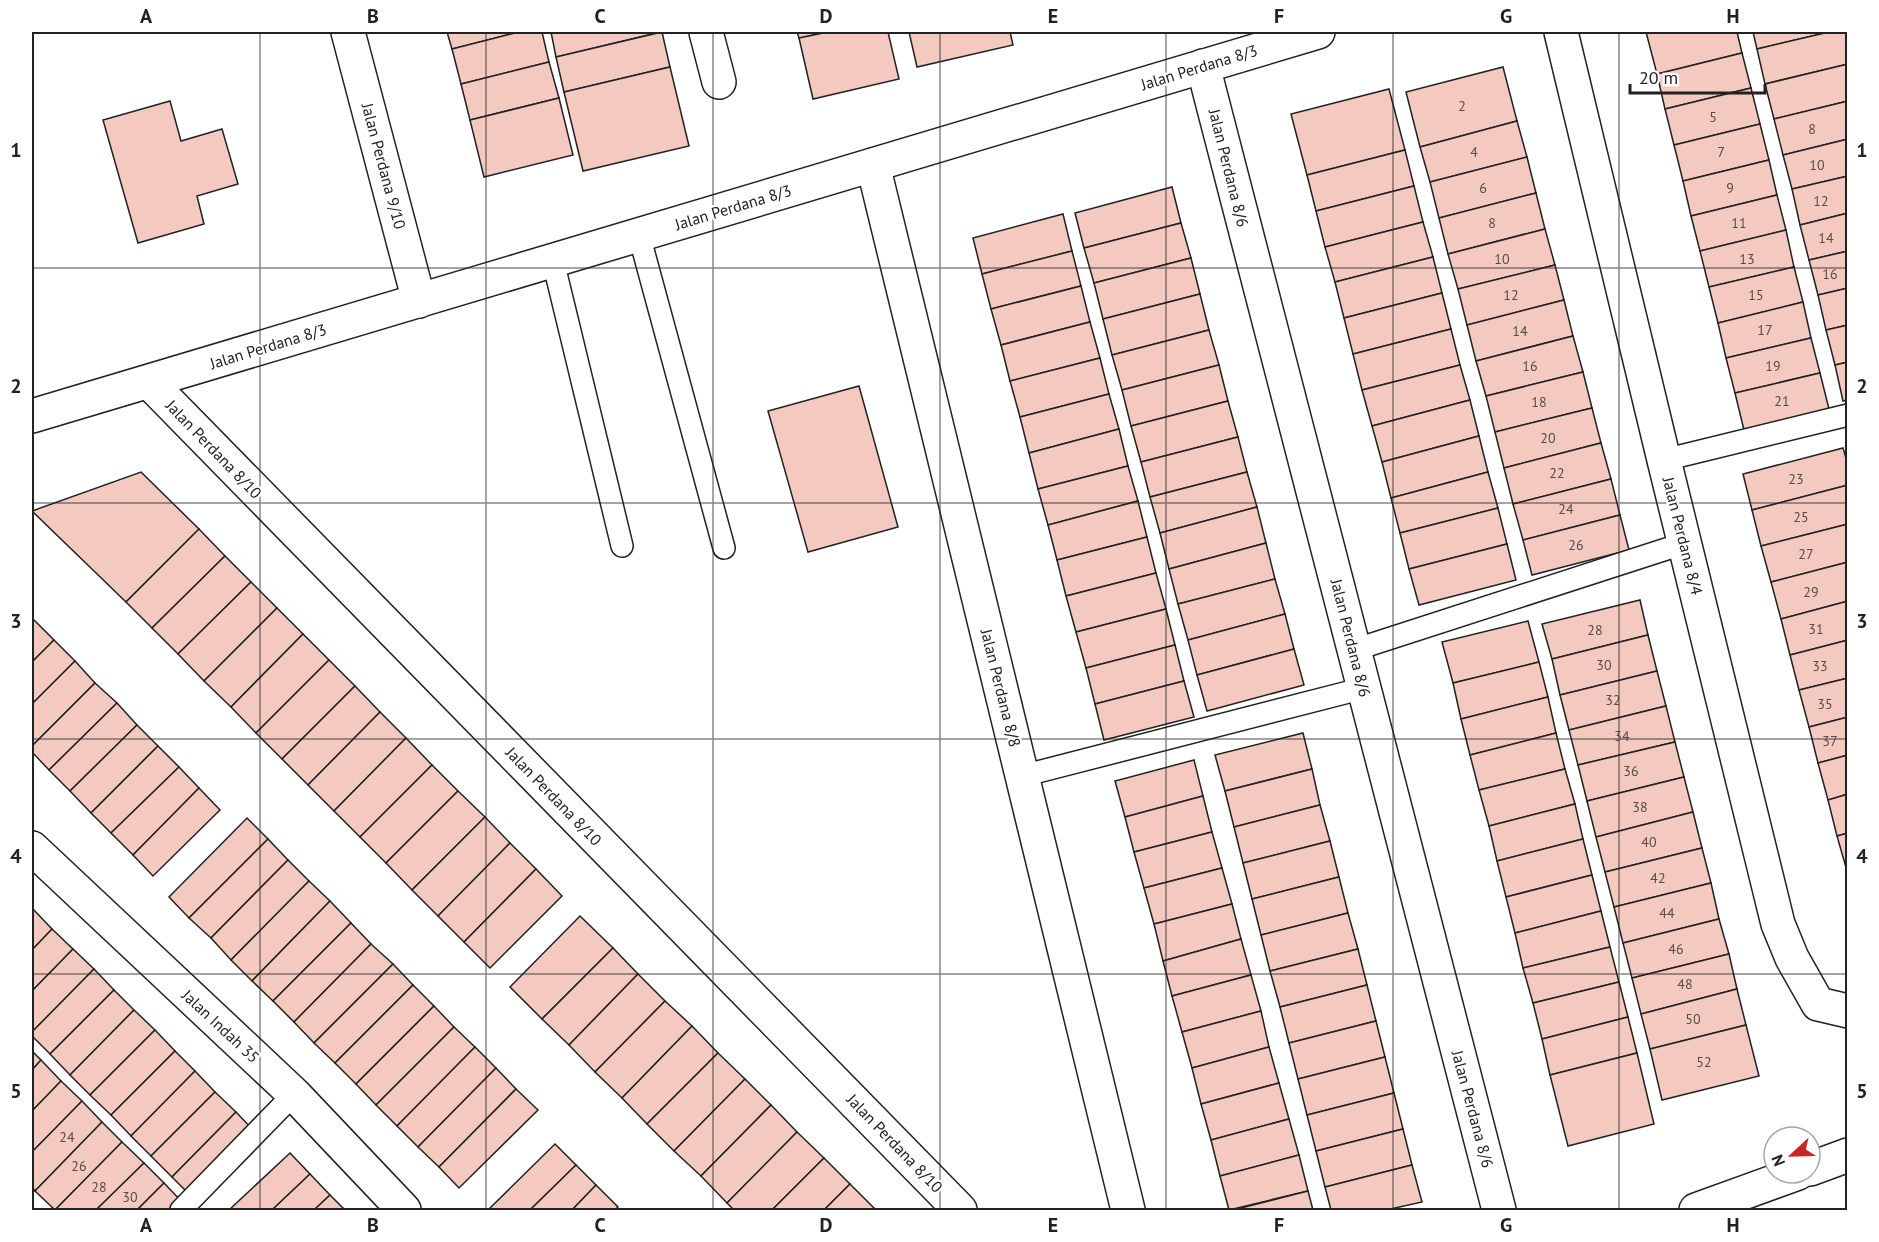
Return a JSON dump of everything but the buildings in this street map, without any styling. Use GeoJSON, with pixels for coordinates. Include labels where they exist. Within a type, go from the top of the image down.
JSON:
{"type":"FeatureCollection","features":[{"type":"Feature","properties":{"kind":"street","name":"Jalan Perdana 9/10"},"geometry":{"type":"LineString","coordinates":[[348,32],[419,301]]}},
{"type":"Feature","properties":{"kind":"street"},"geometry":{"type":"LineString","coordinates":[[706,32],[719,82]]}},
{"type":"Feature","properties":{"kind":"street","name":"Jalan Perdana 8/3"},"geometry":{"type":"LineString","coordinates":[[149,382],[1318,32]]}},
{"type":"Feature","properties":{"kind":"street","name":"Jalan Perdana 8/4"},"geometry":{"type":"LineString","coordinates":[[1561,32],[1778,924],[1792,958],[1818,1004],[1848,1011]]}},
{"type":"Feature","properties":{"kind":"street","name":"Jalan Perdana 8/6"},"geometry":{"type":"LineString","coordinates":[[1203,66],[1499,1210]]}},
{"type":"Feature","properties":{"kind":"street","name":"Jalan Perdana 8/8"},"geometry":{"type":"LineString","coordinates":[[873,165],[1128,1210]]}},
{"type":"Feature","properties":{"kind":"street"},"geometry":{"type":"LineString","coordinates":[[32,416],[149,382]]}},
{"type":"Feature","properties":{"kind":"street","name":"Jalan Perdana 8/10"},"geometry":{"type":"LineString","coordinates":[[149,382],[960,1210]]}},
{"type":"Feature","properties":{"kind":"street","name":"Jalan Indah 35"},"geometry":{"type":"LineString","coordinates":[[32,848],[294,1094],[404,1210]]}},
{"type":"Feature","properties":{"kind":"street"},"geometry":{"type":"LineString","coordinates":[[1822,1165],[1848,1155]]}},
{"type":"Feature","properties":{"kind":"street"},"geometry":{"type":"LineString","coordinates":[[1695,1210],[1765,1185]]}},
{"type":"Feature","properties":{"kind":"lane"},"geometry":{"type":"LineString","coordinates":[[639,235],[724,548]]}},
{"type":"Feature","properties":{"kind":"lane"},"geometry":{"type":"LineString","coordinates":[[553,261],[622,546]]}},
{"type":"Feature","properties":{"kind":"lane"},"geometry":{"type":"LineString","coordinates":[[1664,460],[1848,415]]}},
{"type":"Feature","properties":{"kind":"lane"},"geometry":{"type":"LineString","coordinates":[[1354,650],[1685,543]]}},
{"type":"Feature","properties":{"kind":"lane"},"geometry":{"type":"LineString","coordinates":[[1022,776],[1364,688]]}},
{"type":"Feature","properties":{"kind":"lane"},"geometry":{"type":"LineString","coordinates":[[181,1210],[294,1094]]}}]}
